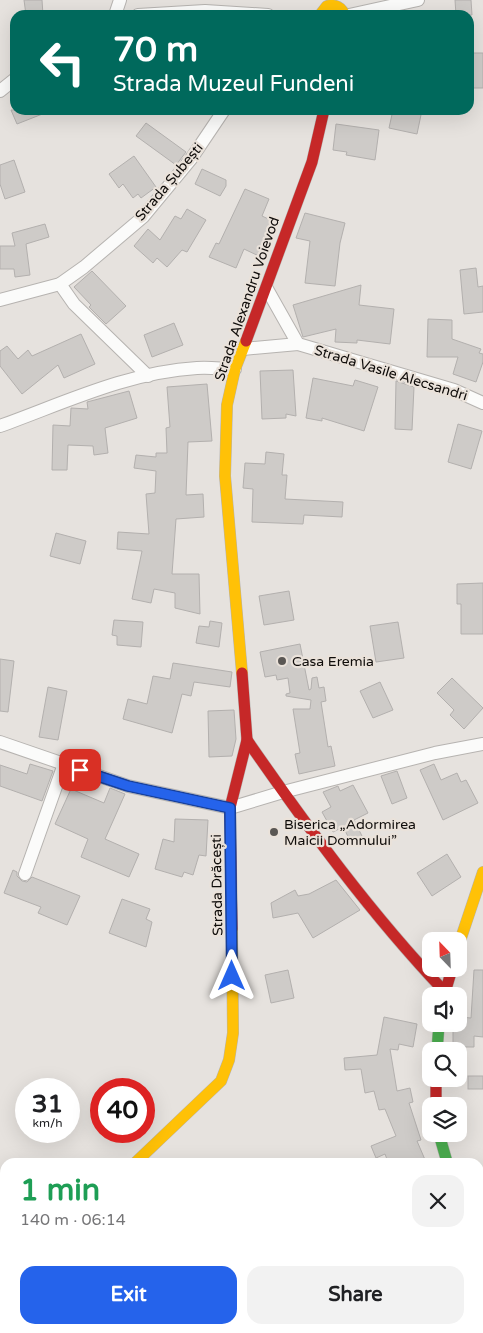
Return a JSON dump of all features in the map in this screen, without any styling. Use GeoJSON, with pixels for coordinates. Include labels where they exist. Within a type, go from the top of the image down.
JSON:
{"type":"FeatureCollection","features":[{"type":"Feature","properties":{"kind":"main road"},"geometry":{"type":"LineString","coordinates":[[324,10],[335,2]]}},
{"type":"Feature","properties":{"kind":"main road","name":"Strada Alexandru Voievod"},"geometry":{"type":"LineString","coordinates":[[247,740],[238,610],[224,476],[227,405],[236,369],[267,289],[312,162],[323,115]]}},
{"type":"Feature","properties":{"kind":"main road"},"geometry":{"type":"LineString","coordinates":[[247,740],[304,824],[408,953],[439,987]]}},
{"type":"Feature","properties":{"kind":"main road","name":"Strada Drăcești"},"geometry":{"type":"LineString","coordinates":[[140,1158],[221,1081],[229,1060],[232,1033],[230,808],[247,740]]}},
{"type":"Feature","properties":{"kind":"main road"},"geometry":{"type":"LineString","coordinates":[[463,932],[483,872]]}},
{"type":"Feature","properties":{"kind":"main road"},"geometry":{"type":"LineString","coordinates":[[441,1142],[446,1158]]}},
{"type":"Feature","properties":{"kind":"street"},"geometry":{"type":"LineString","coordinates":[[372,10],[418,0]]}},
{"type":"Feature","properties":{"kind":"street"},"geometry":{"type":"LineString","coordinates":[[0,92],[10,83]]}},
{"type":"Feature","properties":{"kind":"street","name":"Strada Șubești"},"geometry":{"type":"LineString","coordinates":[[0,300],[60,284],[84,267],[143,216],[191,159],[221,115]]}},
{"type":"Feature","properties":{"kind":"street"},"geometry":{"type":"LineString","coordinates":[[60,284],[74,304],[148,376]]}},
{"type":"Feature","properties":{"kind":"street","name":"Strada Vasile Alecsandri"},"geometry":{"type":"LineString","coordinates":[[267,289],[298,344]]}},
{"type":"Feature","properties":{"kind":"street","name":"Strada Vasile Alecsandri"},"geometry":{"type":"LineString","coordinates":[[243,349],[298,344],[454,390],[483,403]]}},
{"type":"Feature","properties":{"kind":"street"},"geometry":{"type":"LineString","coordinates":[[0,426],[87,392],[148,376],[197,368],[236,369]]}},
{"type":"Feature","properties":{"kind":"street"},"geometry":{"type":"LineString","coordinates":[[0,742],[128,786],[230,808],[435,752],[483,744]]}},
{"type":"Feature","properties":{"kind":"street"},"geometry":{"type":"LineString","coordinates":[[25,874],[64,764]]}},
{"type":"Feature","properties":{"kind":"building"},"geometry":{"type":"Polygon","coordinates":[[[24,0],[42,0],[43,10],[25,10],[24,0]]]}},
{"type":"Feature","properties":{"kind":"building"},"geometry":{"type":"Polygon","coordinates":[[[455,0],[471,0],[472,10],[456,10],[455,0]]]}},
{"type":"Feature","properties":{"kind":"building"},"geometry":{"type":"Polygon","coordinates":[[[474,53],[483,53],[483,88],[474,88],[474,53]]]}},
{"type":"Feature","properties":{"kind":"building"},"geometry":{"type":"Polygon","coordinates":[[[13,115],[40,115],[17,124],[13,115]]]}},
{"type":"Feature","properties":{"kind":"building"},"geometry":{"type":"Polygon","coordinates":[[[392,115],[421,115],[417,134],[389,128],[392,115]]]}},
{"type":"Feature","properties":{"kind":"building"},"geometry":{"type":"Polygon","coordinates":[[[146,123],[186,152],[176,165],[136,136],[146,123]]]}},
{"type":"Feature","properties":{"kind":"building"},"geometry":{"type":"Polygon","coordinates":[[[336,124],[379,130],[375,160],[346,155],[347,152],[333,150],[336,124]]]}},
{"type":"Feature","properties":{"kind":"building"},"geometry":{"type":"Polygon","coordinates":[[[134,156],[156,187],[141,198],[138,194],[133,198],[123,184],[119,188],[109,174],[134,156]]]}},
{"type":"Feature","properties":{"kind":"building"},"geometry":{"type":"Polygon","coordinates":[[[14,160],[25,192],[5,199],[0,184],[0,165],[14,160]]]}},
{"type":"Feature","properties":{"kind":"building"},"geometry":{"type":"Polygon","coordinates":[[[202,169],[226,180],[226,186],[220,196],[195,184],[202,169]]]}},
{"type":"Feature","properties":{"kind":"building"},"geometry":{"type":"Polygon","coordinates":[[[245,189],[269,199],[262,216],[277,223],[261,257],[244,249],[236,268],[209,257],[216,243],[219,244],[245,189]]]}},
{"type":"Feature","properties":{"kind":"building"},"geometry":{"type":"Polygon","coordinates":[[[187,209],[206,220],[187,252],[182,250],[167,267],[157,258],[153,263],[134,246],[148,229],[160,240],[175,216],[181,219],[187,209]]]}},
{"type":"Feature","properties":{"kind":"building"},"geometry":{"type":"Polygon","coordinates":[[[305,213],[345,223],[340,243],[335,286],[305,283],[310,241],[296,238],[305,213]]]}},
{"type":"Feature","properties":{"kind":"building"},"geometry":{"type":"Polygon","coordinates":[[[45,224],[49,237],[26,244],[30,275],[15,277],[14,269],[0,269],[0,246],[15,246],[12,233],[45,224]]]}},
{"type":"Feature","properties":{"kind":"building"},"geometry":{"type":"Polygon","coordinates":[[[476,268],[478,287],[483,286],[483,312],[464,314],[460,270],[476,268]]]}},
{"type":"Feature","properties":{"kind":"building"},"geometry":{"type":"Polygon","coordinates":[[[92,271],[126,306],[106,324],[89,307],[91,305],[74,287],[92,271]]]}},
{"type":"Feature","properties":{"kind":"building"},"geometry":{"type":"Polygon","coordinates":[[[361,285],[359,305],[394,309],[390,344],[357,340],[357,343],[335,342],[336,329],[303,337],[293,305],[361,285]]]}},
{"type":"Feature","properties":{"kind":"building"},"geometry":{"type":"Polygon","coordinates":[[[428,319],[452,320],[452,339],[481,349],[479,353],[483,354],[483,362],[476,382],[453,374],[458,357],[427,357],[428,319]]]}},
{"type":"Feature","properties":{"kind":"building"},"geometry":{"type":"Polygon","coordinates":[[[174,323],[183,345],[152,357],[144,335],[174,323]]]}},
{"type":"Feature","properties":{"kind":"building"},"geometry":{"type":"Polygon","coordinates":[[[81,334],[95,364],[64,378],[58,365],[22,394],[0,366],[0,351],[7,346],[18,359],[28,350],[32,356],[81,334]]]}},
{"type":"Feature","properties":{"kind":"building"},"geometry":{"type":"Polygon","coordinates":[[[293,370],[296,416],[286,414],[286,418],[262,419],[260,371],[293,370]]]}},
{"type":"Feature","properties":{"kind":"building"},"geometry":{"type":"Polygon","coordinates":[[[313,378],[353,386],[355,380],[378,387],[364,431],[322,418],[322,421],[306,418],[313,378]]]}},
{"type":"Feature","properties":{"kind":"building"},"geometry":{"type":"Polygon","coordinates":[[[396,381],[414,387],[412,430],[395,429],[396,381]]]}},
{"type":"Feature","properties":{"kind":"building"},"geometry":{"type":"Polygon","coordinates":[[[207,384],[212,441],[188,442],[186,495],[203,494],[204,517],[176,519],[172,574],[199,574],[200,614],[175,608],[175,593],[154,589],[151,603],[132,599],[142,551],[117,549],[118,532],[149,534],[146,494],[155,493],[156,471],[134,468],[136,455],[156,457],[156,453],[167,453],[166,428],[170,427],[167,387],[207,384]]]}},
{"type":"Feature","properties":{"kind":"building"},"geometry":{"type":"Polygon","coordinates":[[[129,391],[137,418],[105,428],[108,453],[94,455],[93,446],[68,445],[67,470],[52,470],[53,425],[70,426],[71,408],[88,409],[87,402],[129,391]]]}},
{"type":"Feature","properties":{"kind":"building"},"geometry":{"type":"Polygon","coordinates":[[[458,424],[482,431],[471,469],[448,462],[458,424]]]}},
{"type":"Feature","properties":{"kind":"building"},"geometry":{"type":"Polygon","coordinates":[[[266,452],[284,454],[282,475],[287,475],[285,499],[343,502],[342,517],[304,515],[303,524],[252,522],[253,489],[243,488],[245,463],[265,464],[266,452]]]}},
{"type":"Feature","properties":{"kind":"building"},"geometry":{"type":"Polygon","coordinates":[[[56,533],[86,541],[80,564],[50,556],[56,533]]]}},
{"type":"Feature","properties":{"kind":"building"},"geometry":{"type":"Polygon","coordinates":[[[483,583],[483,634],[461,634],[461,604],[457,604],[457,584],[483,583]]]}},
{"type":"Feature","properties":{"kind":"building"},"geometry":{"type":"Polygon","coordinates":[[[289,591],[294,620],[264,625],[259,596],[289,591]]]}},
{"type":"Feature","properties":{"kind":"building"},"geometry":{"type":"Polygon","coordinates":[[[114,620],[143,622],[141,647],[117,645],[117,636],[112,635],[114,620]]]}},
{"type":"Feature","properties":{"kind":"building"},"geometry":{"type":"Polygon","coordinates":[[[210,621],[222,623],[219,647],[196,643],[199,626],[209,627],[210,621]]]}},
{"type":"Feature","properties":{"kind":"building"},"geometry":{"type":"Polygon","coordinates":[[[398,622],[404,658],[376,662],[370,626],[398,622]]]}},
{"type":"Feature","properties":{"kind":"building"},"geometry":{"type":"Polygon","coordinates":[[[300,644],[309,690],[311,689],[312,678],[317,677],[319,688],[324,687],[326,701],[321,702],[328,747],[331,746],[335,766],[299,774],[295,754],[300,753],[293,709],[310,709],[311,700],[286,696],[286,694],[290,693],[288,678],[277,680],[276,675],[265,677],[260,652],[300,644]]]}},
{"type":"Feature","properties":{"kind":"building"},"geometry":{"type":"Polygon","coordinates":[[[0,659],[14,661],[8,712],[0,711],[0,659]]]}},
{"type":"Feature","properties":{"kind":"building"},"geometry":{"type":"Polygon","coordinates":[[[173,663],[232,672],[230,687],[194,682],[191,696],[182,694],[172,733],[123,719],[128,699],[147,704],[153,676],[170,679],[173,663]]]}},
{"type":"Feature","properties":{"kind":"building"},"geometry":{"type":"Polygon","coordinates":[[[452,678],[483,708],[464,729],[450,715],[454,710],[437,693],[452,678]]]}},
{"type":"Feature","properties":{"kind":"building"},"geometry":{"type":"Polygon","coordinates":[[[380,682],[393,710],[373,718],[360,691],[380,682]]]}},
{"type":"Feature","properties":{"kind":"building"},"geometry":{"type":"Polygon","coordinates":[[[48,687],[67,691],[58,740],[39,737],[48,687]]]}},
{"type":"Feature","properties":{"kind":"building"},"geometry":{"type":"Polygon","coordinates":[[[234,710],[236,739],[232,756],[209,757],[208,711],[234,710]]]}},
{"type":"Feature","properties":{"kind":"building"},"geometry":{"type":"Polygon","coordinates":[[[30,764],[53,771],[42,801],[0,786],[0,765],[27,774],[30,764]]]}},
{"type":"Feature","properties":{"kind":"building"},"geometry":{"type":"Polygon","coordinates":[[[434,764],[441,780],[457,773],[461,782],[466,780],[478,803],[443,820],[420,770],[434,764]]]}},
{"type":"Feature","properties":{"kind":"building"},"geometry":{"type":"Polygon","coordinates":[[[397,771],[407,798],[392,804],[381,776],[397,771]]]}},
{"type":"Feature","properties":{"kind":"building"},"geometry":{"type":"Polygon","coordinates":[[[353,785],[368,813],[354,820],[362,836],[351,842],[343,827],[333,832],[322,812],[331,807],[323,792],[338,786],[340,791],[353,785]]]}},
{"type":"Feature","properties":{"kind":"building"},"geometry":{"type":"Polygon","coordinates":[[[110,788],[125,794],[105,839],[139,854],[129,877],[81,857],[88,839],[55,824],[71,789],[104,803],[110,788]]]}},
{"type":"Feature","properties":{"kind":"building"},"geometry":{"type":"Polygon","coordinates":[[[175,819],[208,820],[206,856],[199,855],[193,875],[184,872],[182,877],[155,869],[163,839],[174,842],[175,819]]]}},
{"type":"Feature","properties":{"kind":"building"},"geometry":{"type":"Polygon","coordinates":[[[447,854],[461,877],[432,896],[417,873],[447,854]]]}},
{"type":"Feature","properties":{"kind":"building"},"geometry":{"type":"Polygon","coordinates":[[[13,870],[17,872],[17,876],[22,881],[27,882],[32,877],[80,896],[67,925],[38,913],[41,907],[4,893],[13,870]]]}},
{"type":"Feature","properties":{"kind":"building"},"geometry":{"type":"Polygon","coordinates":[[[336,880],[360,910],[313,938],[298,913],[273,918],[271,903],[295,890],[298,896],[309,894],[336,880]]]}},
{"type":"Feature","properties":{"kind":"building"},"geometry":{"type":"Polygon","coordinates":[[[122,899],[150,909],[146,919],[152,922],[146,947],[109,933],[122,899]]]}},
{"type":"Feature","properties":{"kind":"building"},"geometry":{"type":"Polygon","coordinates":[[[288,970],[294,998],[271,1003],[265,975],[288,970]]]}},
{"type":"Feature","properties":{"kind":"building"},"geometry":{"type":"Polygon","coordinates":[[[474,970],[483,970],[483,1037],[474,1036],[474,1047],[467,1047],[467,1042],[453,1042],[453,1032],[467,1032],[467,1018],[471,1018],[474,970]]]}},
{"type":"Feature","properties":{"kind":"building"},"geometry":{"type":"Polygon","coordinates":[[[384,1017],[417,1024],[413,1047],[399,1044],[398,1050],[390,1049],[397,1091],[410,1088],[413,1102],[409,1103],[421,1140],[417,1141],[424,1158],[386,1158],[385,1154],[376,1158],[371,1146],[396,1136],[385,1109],[379,1110],[374,1091],[365,1093],[361,1069],[345,1070],[344,1058],[377,1055],[384,1017]]]}},
{"type":"Feature","properties":{"kind":"building"},"geometry":{"type":"Polygon","coordinates":[[[468,1076],[483,1076],[483,1089],[468,1089],[468,1076]]]}},
{"type":"Feature","properties":{"kind":"traffic: fast"},"geometry":{"type":"LineString","coordinates":[[438,1032],[438,1042]]}},
{"type":"Feature","properties":{"kind":"traffic: fast"},"geometry":{"type":"LineString","coordinates":[[441,1142],[446,1158]]}},
{"type":"Feature","properties":{"kind":"traffic: slow"},"geometry":{"type":"LineString","coordinates":[[324,10],[327,6],[333,5],[342,10]]}},
{"type":"Feature","properties":{"kind":"traffic: slow"},"geometry":{"type":"LineString","coordinates":[[242,673],[225,476],[227,405],[235,369],[246,341]]}},
{"type":"Feature","properties":{"kind":"traffic: slow"},"geometry":{"type":"LineString","coordinates":[[463,932],[483,872]]}},
{"type":"Feature","properties":{"kind":"traffic: slow"},"geometry":{"type":"LineString","coordinates":[[140,1158],[221,1081],[229,1060],[233,1033],[232,929]]}},
{"type":"Feature","properties":{"kind":"traffic: jam"},"geometry":{"type":"LineString","coordinates":[[246,341],[312,162],[323,115]]}},
{"type":"Feature","properties":{"kind":"traffic: jam"},"geometry":{"type":"LineString","coordinates":[[232,929],[230,808],[247,740],[242,673]]}},
{"type":"Feature","properties":{"kind":"traffic: jam"},"geometry":{"type":"LineString","coordinates":[[247,740],[341,870],[391,932],[440,987]]}},
{"type":"Feature","properties":{"kind":"traffic: jam"},"geometry":{"type":"LineString","coordinates":[[447,987],[449,978]]}},
{"type":"Feature","properties":{"kind":"traffic: jam"},"geometry":{"type":"LineString","coordinates":[[436,1087],[436,1097]]}},
{"type":"Feature","properties":{"kind":"place","name":"Casa Eremia"},"geometry":{"type":"Point","coordinates":[282,661]}},
{"type":"Feature","properties":{"kind":"place","name":"Biserica „Adormirea Maicii Domnului”"},"geometry":{"type":"Point","coordinates":[274,832]}},
{"type":"Feature","properties":{"kind":"route"},"geometry":{"type":"LineString","coordinates":[[80,770],[128,786],[230,808],[232,976]]}}]}
